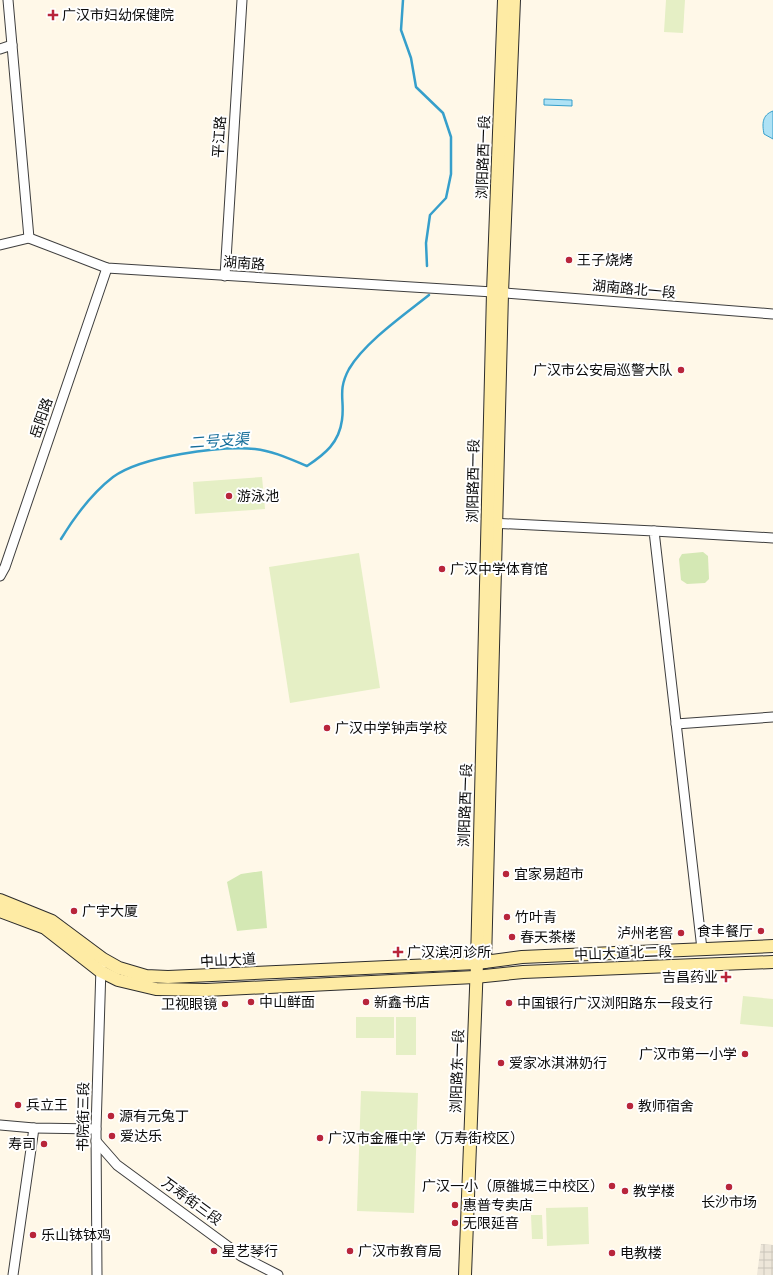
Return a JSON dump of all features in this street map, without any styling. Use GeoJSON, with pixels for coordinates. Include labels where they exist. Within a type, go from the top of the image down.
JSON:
{"type":"FeatureCollection","features":[{"type":"Feature","properties":{"kind":"main road","name":"浏阳路西一段"},"geometry":{"type":"LineString","coordinates":[[481,963],[504,0]]}},
{"type":"Feature","properties":{"kind":"main road"},"geometry":{"type":"LineString","coordinates":[[497,292],[514,0]]}},
{"type":"Feature","properties":{"kind":"main road","name":"中山大道"},"geometry":{"type":"LineString","coordinates":[[0,900],[52,920],[118,980],[156,989],[206,990],[475,977]]}},
{"type":"Feature","properties":{"kind":"main road","name":"中山大道"},"geometry":{"type":"LineString","coordinates":[[0,911],[44,928],[102,965],[119,968],[146,976],[168,977],[481,963]]}},
{"type":"Feature","properties":{"kind":"main road","name":"中山大道北二段"},"geometry":{"type":"LineString","coordinates":[[481,963],[522,957],[773,946]]}},
{"type":"Feature","properties":{"kind":"main road","name":"中山大道北二段"},"geometry":{"type":"LineString","coordinates":[[475,977],[523,972],[773,962]]}},
{"type":"Feature","properties":{"kind":"main road","name":"浏阳路东一段"},"geometry":{"type":"LineString","coordinates":[[465,1275],[475,977],[481,963]]}},
{"type":"Feature","properties":{"kind":"street"},"geometry":{"type":"LineString","coordinates":[[0,245],[29,238],[8,0]]}},
{"type":"Feature","properties":{"kind":"street","name":"平江路"},"geometry":{"type":"LineString","coordinates":[[225,276],[242,0]]}},
{"type":"Feature","properties":{"kind":"street"},"geometry":{"type":"LineString","coordinates":[[0,49],[12,45]]}},
{"type":"Feature","properties":{"kind":"street","name":"湖南路"},"geometry":{"type":"LineString","coordinates":[[29,238],[107,268],[497,292]]}},
{"type":"Feature","properties":{"kind":"street","name":"岳阳路"},"geometry":{"type":"LineString","coordinates":[[0,576],[5,567],[107,268]]}},
{"type":"Feature","properties":{"kind":"street","name":"湖南路北一段"},"geometry":{"type":"LineString","coordinates":[[497,292],[773,314]]}},
{"type":"Feature","properties":{"kind":"street"},"geometry":{"type":"LineString","coordinates":[[492,523],[773,538]]}},
{"type":"Feature","properties":{"kind":"street"},"geometry":{"type":"LineString","coordinates":[[654,531],[702,949]]}},
{"type":"Feature","properties":{"kind":"street"},"geometry":{"type":"LineString","coordinates":[[676,724],[773,717]]}},
{"type":"Feature","properties":{"kind":"street","name":"书院街三段"},"geometry":{"type":"LineString","coordinates":[[97,1275],[96,1129],[102,965]]}},
{"type":"Feature","properties":{"kind":"street"},"geometry":{"type":"LineString","coordinates":[[0,1125],[34,1128],[96,1129]]}},
{"type":"Feature","properties":{"kind":"street"},"geometry":{"type":"LineString","coordinates":[[13,1275],[34,1128]]}},
{"type":"Feature","properties":{"kind":"street","name":"万寿街三段"},"geometry":{"type":"LineString","coordinates":[[96,1141],[117,1165],[241,1256],[278,1275]]}},
{"type":"Feature","properties":{"kind":"green space"},"geometry":{"type":"Polygon","coordinates":[[[666,0],[685,0],[683,33],[664,32],[666,0]]]}},
{"type":"Feature","properties":{"kind":"green space","name":"游泳池"},"geometry":{"type":"Polygon","coordinates":[[[262,477],[265,509],[195,514],[193,482],[262,477]]]}},
{"type":"Feature","properties":{"kind":"green space"},"geometry":{"type":"Polygon","coordinates":[[[703,552],[708,556],[709,579],[705,583],[687,584],[681,580],[679,559],[682,554],[703,552]]]}},
{"type":"Feature","properties":{"kind":"green space"},"geometry":{"type":"Polygon","coordinates":[[[359,553],[380,688],[290,703],[269,567],[359,553]]]}},
{"type":"Feature","properties":{"kind":"green space"},"geometry":{"type":"Polygon","coordinates":[[[262,871],[267,928],[237,931],[227,882],[241,874],[262,871]]]}},
{"type":"Feature","properties":{"kind":"green space"},"geometry":{"type":"Polygon","coordinates":[[[743,996],[773,999],[773,1027],[740,1024],[743,996]]]}},
{"type":"Feature","properties":{"kind":"green space"},"geometry":{"type":"Polygon","coordinates":[[[356,1017],[394,1017],[394,1038],[356,1038],[356,1017]]]}},
{"type":"Feature","properties":{"kind":"green space"},"geometry":{"type":"Polygon","coordinates":[[[396,1017],[416,1017],[416,1055],[396,1055],[396,1017]]]}},
{"type":"Feature","properties":{"kind":"green space"},"geometry":{"type":"Polygon","coordinates":[[[361,1091],[418,1093],[414,1213],[357,1211],[361,1091]]]}},
{"type":"Feature","properties":{"kind":"green space"},"geometry":{"type":"Polygon","coordinates":[[[588,1207],[589,1244],[547,1246],[546,1208],[588,1207]]]}},
{"type":"Feature","properties":{"kind":"green space"},"geometry":{"type":"Polygon","coordinates":[[[531,1215],[542,1215],[543,1239],[532,1239],[531,1215]]]}},
{"type":"Feature","properties":{"kind":"shaded area"},"geometry":{"type":"Polygon","coordinates":[[[761,1244],[773,1245],[773,1275],[757,1275],[761,1244]]]}},
{"type":"Feature","properties":{"kind":"water"},"geometry":{"type":"Polygon","coordinates":[[[544,99],[572,100],[572,106],[544,105],[544,99]]]}},
{"type":"Feature","properties":{"kind":"water"},"geometry":{"type":"Polygon","coordinates":[[[773,111],[773,139],[764,134],[763,127],[765,117],[773,111]]]}},
{"type":"Feature","properties":{"kind":"waterway","name":"二号支渠"},"geometry":{"type":"LineString","coordinates":[[403,0],[401,30],[411,58],[416,87],[443,113],[451,137],[451,174],[446,198],[430,215],[426,243],[427,266]]}},
{"type":"Feature","properties":{"kind":"waterway","name":"二号支渠"},"geometry":{"type":"LineString","coordinates":[[61,539],[84,506],[105,484],[113,477],[142,463],[181,454],[240,448],[268,452],[307,466],[320,457],[330,447],[338,435],[343,413],[343,383],[349,369],[356,359],[386,329],[429,295]]}},
{"type":"Feature","properties":{"kind":"place","name":"广汉市妇幼保健院"},"geometry":{"type":"Point","coordinates":[53,15]}},
{"type":"Feature","properties":{"kind":"place","name":"王子烧烤"},"geometry":{"type":"Point","coordinates":[569,260]}},
{"type":"Feature","properties":{"kind":"place","name":"广汉市公安局巡警大队"},"geometry":{"type":"Point","coordinates":[681,370]}},
{"type":"Feature","properties":{"kind":"place","name":"游泳池"},"geometry":{"type":"Point","coordinates":[229,496]}},
{"type":"Feature","properties":{"kind":"place","name":"广汉中学体育馆"},"geometry":{"type":"Point","coordinates":[442,569]}},
{"type":"Feature","properties":{"kind":"place","name":"广汉中学钟声学校"},"geometry":{"type":"Point","coordinates":[327,728]}},
{"type":"Feature","properties":{"kind":"place","name":"宜家易超市"},"geometry":{"type":"Point","coordinates":[506,874]}},
{"type":"Feature","properties":{"kind":"place","name":"广宇大厦"},"geometry":{"type":"Point","coordinates":[74,911]}},
{"type":"Feature","properties":{"kind":"place","name":"竹叶青"},"geometry":{"type":"Point","coordinates":[507,917]}},
{"type":"Feature","properties":{"kind":"place","name":"食丰餐厅"},"geometry":{"type":"Point","coordinates":[761,931]}},
{"type":"Feature","properties":{"kind":"place","name":"泸州老窖"},"geometry":{"type":"Point","coordinates":[681,933]}},
{"type":"Feature","properties":{"kind":"place","name":"春天茶楼"},"geometry":{"type":"Point","coordinates":[512,937]}},
{"type":"Feature","properties":{"kind":"place","name":"广汉滨河诊所"},"geometry":{"type":"Point","coordinates":[398,952]}},
{"type":"Feature","properties":{"kind":"place","name":"吉昌药业"},"geometry":{"type":"Point","coordinates":[726,977]}},
{"type":"Feature","properties":{"kind":"place","name":"中山鲜面"},"geometry":{"type":"Point","coordinates":[251,1002]}},
{"type":"Feature","properties":{"kind":"place","name":"新鑫书店"},"geometry":{"type":"Point","coordinates":[366,1002]}},
{"type":"Feature","properties":{"kind":"place","name":"中国银行广汉浏阳路东一段支行"},"geometry":{"type":"Point","coordinates":[509,1003]}},
{"type":"Feature","properties":{"kind":"place","name":"卫视眼镜"},"geometry":{"type":"Point","coordinates":[225,1004]}},
{"type":"Feature","properties":{"kind":"place","name":"广汉市第一小学"},"geometry":{"type":"Point","coordinates":[745,1054]}},
{"type":"Feature","properties":{"kind":"place","name":"爱家冰淇淋奶行"},"geometry":{"type":"Point","coordinates":[501,1063]}},
{"type":"Feature","properties":{"kind":"place","name":"兵立王"},"geometry":{"type":"Point","coordinates":[18,1105]}},
{"type":"Feature","properties":{"kind":"place","name":"教师宿舍"},"geometry":{"type":"Point","coordinates":[630,1106]}},
{"type":"Feature","properties":{"kind":"place","name":"源有元兔丁"},"geometry":{"type":"Point","coordinates":[111,1116]}},
{"type":"Feature","properties":{"kind":"place","name":"爱达乐"},"geometry":{"type":"Point","coordinates":[112,1136]}},
{"type":"Feature","properties":{"kind":"place","name":"广汉市金雁中学（万寿街校区）"},"geometry":{"type":"Point","coordinates":[320,1138]}},
{"type":"Feature","properties":{"kind":"place","name":"寿司"},"geometry":{"type":"Point","coordinates":[44,1144]}},
{"type":"Feature","properties":{"kind":"place","name":"广汉一小（原雒城三中校区）"},"geometry":{"type":"Point","coordinates":[612,1186]}},
{"type":"Feature","properties":{"kind":"place","name":"长沙市场"},"geometry":{"type":"Point","coordinates":[729,1187]}},
{"type":"Feature","properties":{"kind":"place","name":"教学楼"},"geometry":{"type":"Point","coordinates":[625,1191]}},
{"type":"Feature","properties":{"kind":"place","name":"惠普专卖店"},"geometry":{"type":"Point","coordinates":[455,1205]}},
{"type":"Feature","properties":{"kind":"place","name":"无限延音"},"geometry":{"type":"Point","coordinates":[455,1223]}},
{"type":"Feature","properties":{"kind":"place","name":"乐山钵钵鸡"},"geometry":{"type":"Point","coordinates":[33,1235]}},
{"type":"Feature","properties":{"kind":"place","name":"星艺琴行"},"geometry":{"type":"Point","coordinates":[214,1251]}},
{"type":"Feature","properties":{"kind":"place","name":"广汉市教育局"},"geometry":{"type":"Point","coordinates":[350,1251]}},
{"type":"Feature","properties":{"kind":"place","name":"电教楼"},"geometry":{"type":"Point","coordinates":[612,1253]}}]}
